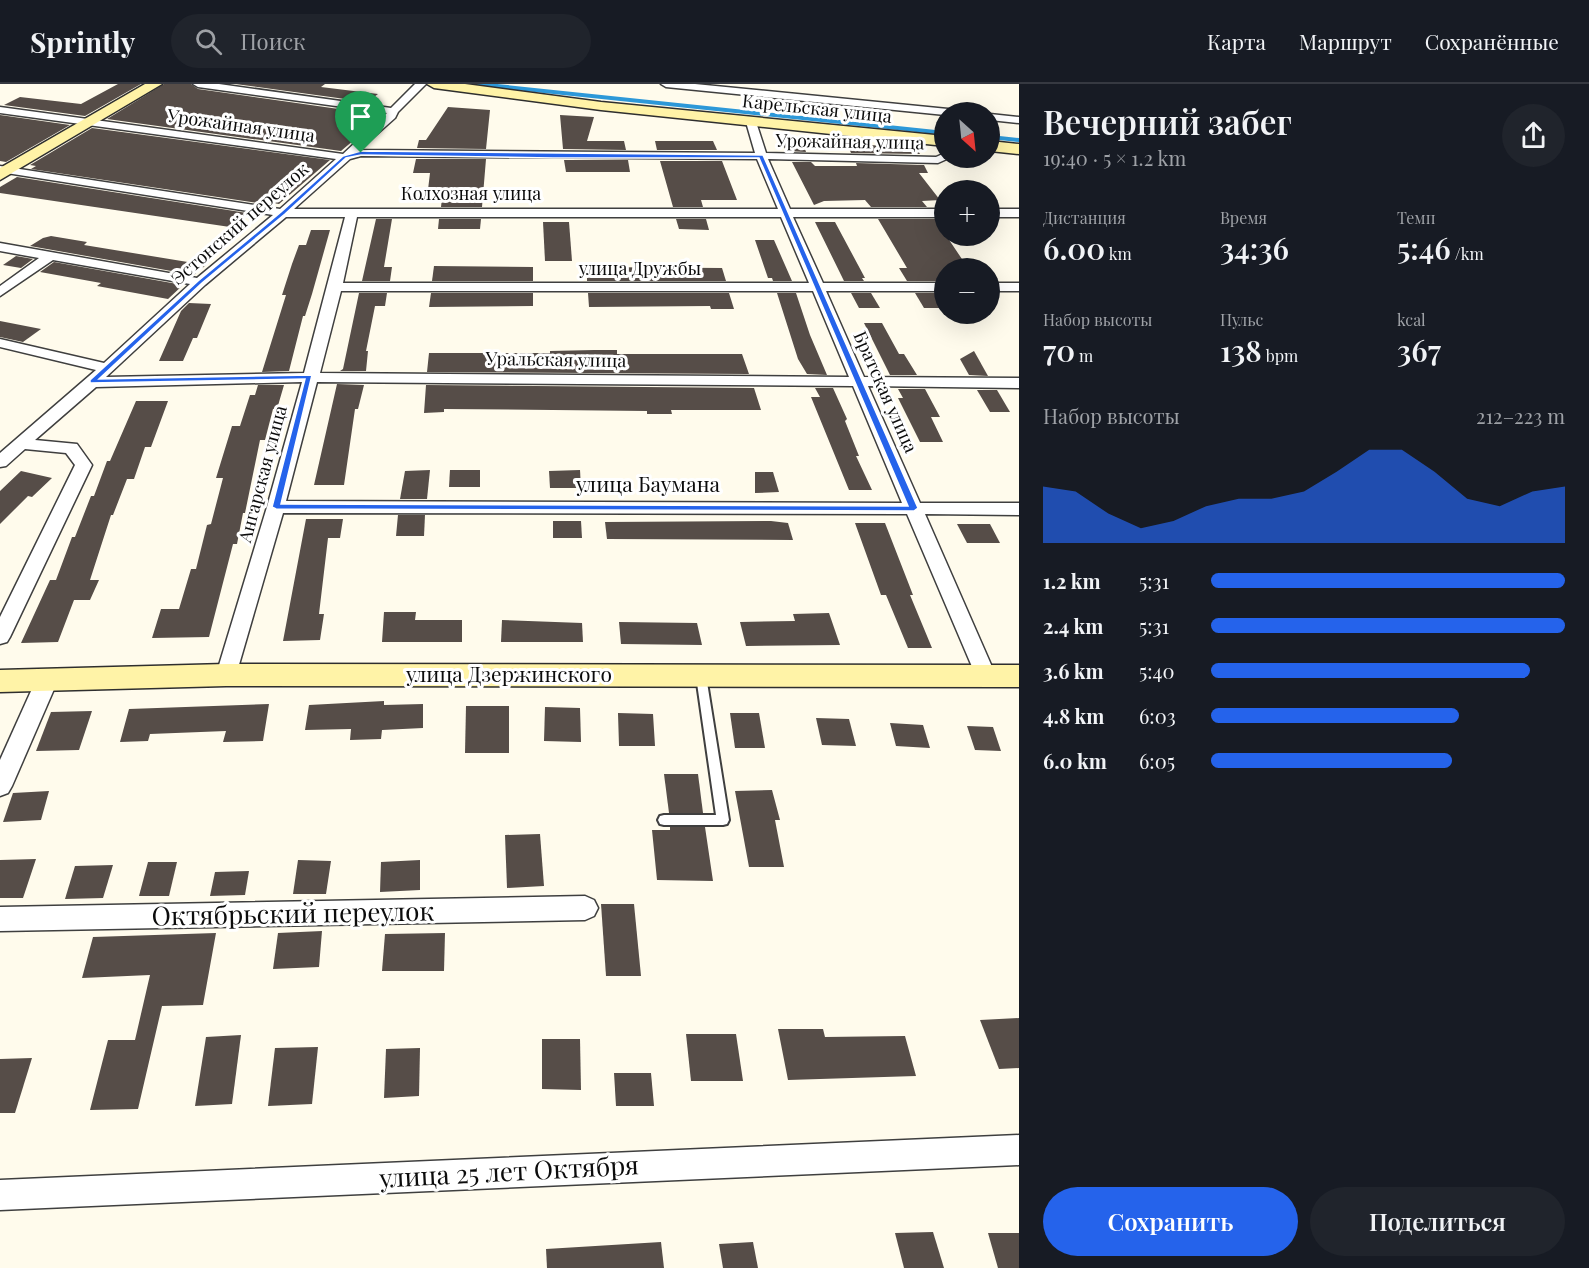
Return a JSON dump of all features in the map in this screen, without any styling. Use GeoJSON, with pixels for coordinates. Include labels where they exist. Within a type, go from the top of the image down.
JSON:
{"type":"FeatureCollection","features":[{"type":"Feature","properties":{"kind":"street"},"geometry":{"type":"LineString","coordinates":[[3,171],[155,84]]}},
{"type":"Feature","properties":{"kind":"street"},"geometry":{"type":"LineString","coordinates":[[198,84],[393,111]]}},
{"type":"Feature","properties":{"kind":"street","name":"Эстонский переулок"},"geometry":{"type":"LineString","coordinates":[[0,462],[92,382],[200,282],[283,213],[391,116],[393,111],[421,84]]}},
{"type":"Feature","properties":{"kind":"street"},"geometry":{"type":"LineString","coordinates":[[666,84],[934,111]]}},
{"type":"Feature","properties":{"kind":"street","name":"Карельская улица"},"geometry":{"type":"LineString","coordinates":[[442,85],[544,100],[934,140]]}},
{"type":"Feature","properties":{"kind":"street","name":"Урожайная улица"},"geometry":{"type":"LineString","coordinates":[[0,110],[344,157],[361,153],[761,156],[934,160]]}},
{"type":"Feature","properties":{"kind":"street"},"geometry":{"type":"LineString","coordinates":[[1000,118],[1019,120]]}},
{"type":"Feature","properties":{"kind":"street","name":"Братская улица"},"geometry":{"type":"LineString","coordinates":[[751,122],[761,156],[986,676]]}},
{"type":"Feature","properties":{"kind":"street"},"geometry":{"type":"LineString","coordinates":[[1000,147],[1019,149]]}},
{"type":"Feature","properties":{"kind":"street","name":"Колхозная улица"},"geometry":{"type":"LineString","coordinates":[[3,171],[283,213],[934,213]]}},
{"type":"Feature","properties":{"kind":"street","name":"Ангарская улица"},"geometry":{"type":"LineString","coordinates":[[226,675],[276,507],[309,377],[335,287],[351,213]]}},
{"type":"Feature","properties":{"kind":"street"},"geometry":{"type":"LineString","coordinates":[[1000,213],[1019,213]]}},
{"type":"Feature","properties":{"kind":"street"},"geometry":{"type":"LineString","coordinates":[[0,247],[200,282]]}},
{"type":"Feature","properties":{"kind":"street"},"geometry":{"type":"LineString","coordinates":[[0,292],[50,256]]}},
{"type":"Feature","properties":{"kind":"street","name":"улица Дружбы"},"geometry":{"type":"LineString","coordinates":[[335,287],[934,287]]}},
{"type":"Feature","properties":{"kind":"street"},"geometry":{"type":"LineString","coordinates":[[1000,287],[1019,287]]}},
{"type":"Feature","properties":{"kind":"street"},"geometry":{"type":"LineString","coordinates":[[0,344],[106,368]]}},
{"type":"Feature","properties":{"kind":"street","name":"Уральская улица"},"geometry":{"type":"LineString","coordinates":[[92,382],[309,377],[1019,383]]}},
{"type":"Feature","properties":{"kind":"street"},"geometry":{"type":"LineString","coordinates":[[0,637],[84,465],[71,448],[21,444]]}},
{"type":"Feature","properties":{"kind":"street","name":"улица Баумана"},"geometry":{"type":"LineString","coordinates":[[276,507],[1019,509]]}},
{"type":"Feature","properties":{"kind":"street","name":"улица Дзержинского"},"geometry":{"type":"LineString","coordinates":[[0,681],[226,675],[1019,676]]}},
{"type":"Feature","properties":{"kind":"street"},"geometry":{"type":"LineString","coordinates":[[0,786],[47,680]]}},
{"type":"Feature","properties":{"kind":"street","name":"Октябрьский переулок"},"geometry":{"type":"LineString","coordinates":[[0,919],[585,908]]}},
{"type":"Feature","properties":{"kind":"street","name":"улица 25 лет Октября"},"geometry":{"type":"LineString","coordinates":[[0,1194],[1019,1150]]}},
{"type":"Feature","properties":{"kind":"lane"},"geometry":{"type":"LineString","coordinates":[[664,820],[723,820],[700,676]]}},
{"type":"Feature","properties":{"kind":"building"},"geometry":{"type":"Polygon","coordinates":[[[118,84],[141,84],[85,116],[4,105],[20,97],[81,104],[118,84]]]}},
{"type":"Feature","properties":{"kind":"building"},"geometry":{"type":"Polygon","coordinates":[[[164,84],[191,84],[198,89],[374,114],[368,128],[341,151],[107,119],[164,84]]]}},
{"type":"Feature","properties":{"kind":"building"},"geometry":{"type":"Polygon","coordinates":[[[235,84],[325,84],[321,87],[378,94],[367,102],[235,84]]]}},
{"type":"Feature","properties":{"kind":"building"},"geometry":{"type":"Polygon","coordinates":[[[448,107],[490,110],[486,149],[417,148],[419,140],[426,140],[448,107]]]}},
{"type":"Feature","properties":{"kind":"building"},"geometry":{"type":"Polygon","coordinates":[[[0,115],[70,125],[6,162],[0,161],[0,115]]]}},
{"type":"Feature","properties":{"kind":"building"},"geometry":{"type":"Polygon","coordinates":[[[560,115],[594,117],[587,141],[624,141],[626,150],[563,149],[560,115]]]}},
{"type":"Feature","properties":{"kind":"building"},"geometry":{"type":"Polygon","coordinates":[[[92,128],[330,160],[279,204],[261,201],[258,203],[31,169],[36,166],[30,165],[92,128]]]}},
{"type":"Feature","properties":{"kind":"building"},"geometry":{"type":"Polygon","coordinates":[[[779,139],[802,139],[806,152],[786,151],[779,139]]]}},
{"type":"Feature","properties":{"kind":"building"},"geometry":{"type":"Polygon","coordinates":[[[655,141],[713,141],[717,150],[657,150],[655,141]]]}},
{"type":"Feature","properties":{"kind":"building"},"geometry":{"type":"Polygon","coordinates":[[[846,141],[866,142],[867,145],[916,147],[920,154],[851,153],[846,141]]]}},
{"type":"Feature","properties":{"kind":"building"},"geometry":{"type":"Polygon","coordinates":[[[416,159],[486,159],[482,207],[441,207],[442,198],[427,198],[430,173],[413,173],[416,159]]]}},
{"type":"Feature","properties":{"kind":"building"},"geometry":{"type":"Polygon","coordinates":[[[564,160],[628,160],[630,172],[566,172],[564,160]]]}},
{"type":"Feature","properties":{"kind":"building"},"geometry":{"type":"Polygon","coordinates":[[[660,161],[722,161],[737,200],[701,200],[703,207],[673,207],[660,161]]]}},
{"type":"Feature","properties":{"kind":"building"},"geometry":{"type":"Polygon","coordinates":[[[792,162],[811,162],[815,166],[857,166],[856,163],[924,165],[928,173],[919,173],[934,192],[934,200],[922,201],[927,207],[871,207],[865,200],[824,201],[814,205],[792,162]]]}},
{"type":"Feature","properties":{"kind":"building"},"geometry":{"type":"Polygon","coordinates":[[[17,177],[247,213],[230,227],[0,193],[0,187],[17,177]]]}},
{"type":"Feature","properties":{"kind":"building"},"geometry":{"type":"Polygon","coordinates":[[[376,219],[392,219],[384,267],[392,267],[390,281],[362,281],[376,219]]]}},
{"type":"Feature","properties":{"kind":"building"},"geometry":{"type":"Polygon","coordinates":[[[439,219],[481,219],[480,229],[438,229],[439,219]]]}},
{"type":"Feature","properties":{"kind":"building"},"geometry":{"type":"Polygon","coordinates":[[[676,219],[706,219],[709,230],[679,229],[676,219]]]}},
{"type":"Feature","properties":{"kind":"building"},"geometry":{"type":"Polygon","coordinates":[[[878,219],[934,219],[934,246],[953,246],[961,258],[934,258],[934,281],[907,281],[899,268],[907,268],[878,219]]]}},
{"type":"Feature","properties":{"kind":"building"},"geometry":{"type":"Polygon","coordinates":[[[543,222],[569,222],[572,261],[545,261],[543,222]]]}},
{"type":"Feature","properties":{"kind":"building"},"geometry":{"type":"Polygon","coordinates":[[[815,222],[835,222],[865,278],[862,278],[864,281],[844,281],[815,222]]]}},
{"type":"Feature","properties":{"kind":"building"},"geometry":{"type":"Polygon","coordinates":[[[311,230],[330,230],[312,294],[305,316],[303,316],[289,371],[262,372],[286,295],[282,295],[292,264],[299,245],[306,245],[311,230]]]}},
{"type":"Feature","properties":{"kind":"building"},"geometry":{"type":"Polygon","coordinates":[[[51,236],[87,242],[84,245],[206,265],[194,275],[30,246],[51,236]]]}},
{"type":"Feature","properties":{"kind":"building"},"geometry":{"type":"Polygon","coordinates":[[[755,240],[774,240],[792,281],[773,281],[772,278],[768,278],[755,240]]]}},
{"type":"Feature","properties":{"kind":"building"},"geometry":{"type":"Polygon","coordinates":[[[16,256],[33,259],[21,268],[3,265],[16,256]]]}},
{"type":"Feature","properties":{"kind":"building"},"geometry":{"type":"Polygon","coordinates":[[[54,262],[183,285],[168,299],[97,286],[101,283],[40,272],[54,262]]]}},
{"type":"Feature","properties":{"kind":"building"},"geometry":{"type":"Polygon","coordinates":[[[434,266],[533,267],[533,281],[432,281],[434,266]]]}},
{"type":"Feature","properties":{"kind":"building"},"geometry":{"type":"Polygon","coordinates":[[[587,267],[722,268],[726,281],[587,281],[587,267]]]}},
{"type":"Feature","properties":{"kind":"building"},"geometry":{"type":"Polygon","coordinates":[[[359,293],[387,293],[385,306],[375,306],[366,351],[368,351],[366,371],[340,371],[343,369],[359,293]]]}},
{"type":"Feature","properties":{"kind":"building"},"geometry":{"type":"Polygon","coordinates":[[[431,293],[533,293],[533,306],[429,307],[431,293]]]}},
{"type":"Feature","properties":{"kind":"building"},"geometry":{"type":"Polygon","coordinates":[[[588,293],[729,293],[734,309],[711,309],[710,306],[589,307],[588,293]]]}},
{"type":"Feature","properties":{"kind":"building"},"geometry":{"type":"Polygon","coordinates":[[[777,293],[796,293],[827,375],[807,374],[798,359],[777,293]]]}},
{"type":"Feature","properties":{"kind":"building"},"geometry":{"type":"Polygon","coordinates":[[[851,293],[871,293],[880,308],[859,308],[851,293]]]}},
{"type":"Feature","properties":{"kind":"building"},"geometry":{"type":"Polygon","coordinates":[[[915,293],[934,293],[934,308],[924,308],[915,293]]]}},
{"type":"Feature","properties":{"kind":"building"},"geometry":{"type":"Polygon","coordinates":[[[189,303],[211,304],[197,338],[193,338],[183,361],[159,361],[181,311],[189,303]]]}},
{"type":"Feature","properties":{"kind":"building"},"geometry":{"type":"Polygon","coordinates":[[[0,321],[41,329],[23,342],[0,337],[0,321]]]}},
{"type":"Feature","properties":{"kind":"building"},"geometry":{"type":"Polygon","coordinates":[[[864,323],[882,323],[899,354],[904,354],[917,375],[890,375],[864,323]]]}},
{"type":"Feature","properties":{"kind":"building"},"geometry":{"type":"Polygon","coordinates":[[[617,350],[617,354],[742,354],[749,374],[427,372],[429,353],[550,353],[550,351],[617,350]]]}},
{"type":"Feature","properties":{"kind":"building"},"geometry":{"type":"Polygon","coordinates":[[[974,351],[988,376],[969,375],[960,359],[974,351]]]}},
{"type":"Feature","properties":{"kind":"building"},"geometry":{"type":"Polygon","coordinates":[[[337,384],[364,385],[358,409],[355,409],[344,485],[314,485],[337,384]]]}},
{"type":"Feature","properties":{"kind":"building"},"geometry":{"type":"Polygon","coordinates":[[[258,385],[284,385],[277,409],[273,409],[265,440],[260,440],[237,544],[233,544],[209,637],[152,638],[161,609],[179,609],[191,569],[196,569],[207,525],[211,524],[223,478],[216,478],[232,426],[240,426],[250,395],[255,395],[258,385]]]}},
{"type":"Feature","properties":{"kind":"building"},"geometry":{"type":"Polygon","coordinates":[[[426,385],[754,388],[761,410],[671,410],[672,414],[647,414],[647,411],[444,409],[444,412],[424,413],[426,385]]]}},
{"type":"Feature","properties":{"kind":"building"},"geometry":{"type":"Polygon","coordinates":[[[815,388],[833,388],[847,419],[845,421],[859,456],[856,456],[872,490],[849,490],[811,397],[820,397],[815,388]]]}},
{"type":"Feature","properties":{"kind":"building"},"geometry":{"type":"Polygon","coordinates":[[[898,389],[925,389],[940,417],[931,417],[943,442],[920,442],[898,398],[903,398],[898,389]]]}},
{"type":"Feature","properties":{"kind":"building"},"geometry":{"type":"Polygon","coordinates":[[[977,390],[997,390],[1010,412],[990,412],[977,390]]]}},
{"type":"Feature","properties":{"kind":"building"},"geometry":{"type":"Polygon","coordinates":[[[136,401],[168,401],[151,447],[145,447],[134,479],[127,479],[113,515],[111,515],[90,580],[99,580],[90,600],[74,600],[58,642],[21,643],[50,580],[56,580],[72,537],[75,537],[91,496],[94,496],[107,461],[110,461],[136,401]]]}},
{"type":"Feature","properties":{"kind":"building"},"geometry":{"type":"Polygon","coordinates":[[[430,470],[427,499],[400,499],[405,471],[430,470]]]}},
{"type":"Feature","properties":{"kind":"building"},"geometry":{"type":"Polygon","coordinates":[[[450,470],[480,470],[480,487],[449,487],[450,470]]]}},
{"type":"Feature","properties":{"kind":"building"},"geometry":{"type":"Polygon","coordinates":[[[580,470],[581,488],[550,488],[549,471],[580,470]]]}},
{"type":"Feature","properties":{"kind":"building"},"geometry":{"type":"Polygon","coordinates":[[[21,471],[52,478],[32,497],[28,496],[0,524],[0,491],[21,471]]]}},
{"type":"Feature","properties":{"kind":"building"},"geometry":{"type":"Polygon","coordinates":[[[755,472],[773,472],[779,492],[755,493],[755,472]]]}},
{"type":"Feature","properties":{"kind":"building"},"geometry":{"type":"Polygon","coordinates":[[[398,515],[425,515],[424,536],[396,536],[398,515]]]}},
{"type":"Feature","properties":{"kind":"building"},"geometry":{"type":"Polygon","coordinates":[[[306,519],[343,519],[340,538],[328,538],[319,614],[324,614],[320,640],[283,641],[306,519]]]}},
{"type":"Feature","properties":{"kind":"building"},"geometry":{"type":"Polygon","coordinates":[[[553,521],[581,521],[582,538],[553,538],[553,521]]]}},
{"type":"Feature","properties":{"kind":"building"},"geometry":{"type":"Polygon","coordinates":[[[771,521],[788,523],[793,540],[607,539],[605,522],[771,521]]]}},
{"type":"Feature","properties":{"kind":"building"},"geometry":{"type":"Polygon","coordinates":[[[855,523],[885,523],[913,595],[910,595],[932,648],[908,648],[886,595],[881,595],[855,523]]]}},
{"type":"Feature","properties":{"kind":"building"},"geometry":{"type":"Polygon","coordinates":[[[957,524],[990,524],[1000,543],[967,543],[957,524]]]}},
{"type":"Feature","properties":{"kind":"building"},"geometry":{"type":"Polygon","coordinates":[[[384,612],[416,612],[415,620],[462,620],[462,642],[382,642],[384,612]]]}},
{"type":"Feature","properties":{"kind":"building"},"geometry":{"type":"Polygon","coordinates":[[[829,613],[840,645],[746,646],[740,622],[795,621],[793,614],[829,613]]]}},
{"type":"Feature","properties":{"kind":"building"},"geometry":{"type":"Polygon","coordinates":[[[502,620],[582,623],[583,642],[501,642],[502,620]]]}},
{"type":"Feature","properties":{"kind":"building"},"geometry":{"type":"Polygon","coordinates":[[[619,622],[697,623],[702,645],[621,644],[619,622]]]}},
{"type":"Feature","properties":{"kind":"building"},"geometry":{"type":"Polygon","coordinates":[[[384,701],[384,705],[423,704],[423,728],[382,730],[381,739],[350,740],[351,729],[305,730],[309,705],[384,701]]]}},
{"type":"Feature","properties":{"kind":"building"},"geometry":{"type":"Polygon","coordinates":[[[269,704],[263,741],[223,742],[226,731],[150,734],[148,741],[120,742],[129,709],[269,704]]]}},
{"type":"Feature","properties":{"kind":"building"},"geometry":{"type":"Polygon","coordinates":[[[466,706],[509,706],[509,753],[465,753],[466,706]]]}},
{"type":"Feature","properties":{"kind":"building"},"geometry":{"type":"Polygon","coordinates":[[[545,707],[580,708],[581,742],[544,741],[545,707]]]}},
{"type":"Feature","properties":{"kind":"building"},"geometry":{"type":"Polygon","coordinates":[[[92,711],[79,750],[36,751],[51,712],[92,711]]]}},
{"type":"Feature","properties":{"kind":"building"},"geometry":{"type":"Polygon","coordinates":[[[618,713],[653,714],[655,746],[619,746],[618,713]]]}},
{"type":"Feature","properties":{"kind":"building"},"geometry":{"type":"Polygon","coordinates":[[[730,713],[759,713],[765,748],[735,748],[730,713]]]}},
{"type":"Feature","properties":{"kind":"building"},"geometry":{"type":"Polygon","coordinates":[[[816,718],[849,719],[856,746],[822,745],[816,718]]]}},
{"type":"Feature","properties":{"kind":"building"},"geometry":{"type":"Polygon","coordinates":[[[890,723],[923,725],[930,748],[896,746],[890,723]]]}},
{"type":"Feature","properties":{"kind":"building"},"geometry":{"type":"Polygon","coordinates":[[[967,726],[993,727],[1001,751],[975,750],[967,726]]]}},
{"type":"Feature","properties":{"kind":"building"},"geometry":{"type":"Polygon","coordinates":[[[664,774],[698,774],[703,813],[669,813],[664,774]]]}},
{"type":"Feature","properties":{"kind":"building"},"geometry":{"type":"Polygon","coordinates":[[[772,790],[780,820],[775,820],[784,867],[749,867],[735,791],[772,790]]]}},
{"type":"Feature","properties":{"kind":"building"},"geometry":{"type":"Polygon","coordinates":[[[49,791],[41,820],[3,822],[13,793],[49,791]]]}},
{"type":"Feature","properties":{"kind":"building"},"geometry":{"type":"Polygon","coordinates":[[[670,827],[705,827],[713,881],[657,880],[652,830],[670,830],[670,827]]]}},
{"type":"Feature","properties":{"kind":"building"},"geometry":{"type":"Polygon","coordinates":[[[540,834],[544,886],[507,888],[505,835],[540,834]]]}},
{"type":"Feature","properties":{"kind":"building"},"geometry":{"type":"Polygon","coordinates":[[[36,859],[23,898],[0,898],[0,860],[36,859]]]}},
{"type":"Feature","properties":{"kind":"building"},"geometry":{"type":"Polygon","coordinates":[[[298,860],[331,861],[326,894],[293,894],[298,860]]]}},
{"type":"Feature","properties":{"kind":"building"},"geometry":{"type":"Polygon","coordinates":[[[420,860],[420,890],[380,892],[381,862],[420,860]]]}},
{"type":"Feature","properties":{"kind":"building"},"geometry":{"type":"Polygon","coordinates":[[[148,862],[177,862],[169,896],[139,896],[148,862]]]}},
{"type":"Feature","properties":{"kind":"building"},"geometry":{"type":"Polygon","coordinates":[[[113,865],[103,898],[65,899],[75,866],[113,865]]]}},
{"type":"Feature","properties":{"kind":"building"},"geometry":{"type":"Polygon","coordinates":[[[249,871],[245,895],[210,896],[215,872],[249,871]]]}},
{"type":"Feature","properties":{"kind":"building"},"geometry":{"type":"Polygon","coordinates":[[[601,904],[634,904],[641,976],[606,976],[601,904]]]}},
{"type":"Feature","properties":{"kind":"building"},"geometry":{"type":"Polygon","coordinates":[[[322,931],[319,967],[273,969],[278,933],[322,931]]]}},
{"type":"Feature","properties":{"kind":"building"},"geometry":{"type":"Polygon","coordinates":[[[216,933],[203,1005],[162,1006],[138,1109],[90,1110],[108,1040],[135,1040],[150,975],[82,978],[93,937],[216,933]]]}},
{"type":"Feature","properties":{"kind":"building"},"geometry":{"type":"Polygon","coordinates":[[[445,933],[444,971],[382,971],[385,934],[445,933]]]}},
{"type":"Feature","properties":{"kind":"building"},"geometry":{"type":"Polygon","coordinates":[[[1019,1018],[1019,1068],[999,1069],[980,1020],[1019,1018]]]}},
{"type":"Feature","properties":{"kind":"building"},"geometry":{"type":"Polygon","coordinates":[[[778,1029],[823,1029],[825,1037],[905,1036],[916,1076],[788,1080],[778,1029]]]}},
{"type":"Feature","properties":{"kind":"building"},"geometry":{"type":"Polygon","coordinates":[[[686,1034],[736,1034],[743,1081],[691,1081],[686,1034]]]}},
{"type":"Feature","properties":{"kind":"building"},"geometry":{"type":"Polygon","coordinates":[[[241,1035],[232,1104],[195,1106],[206,1037],[241,1035]]]}},
{"type":"Feature","properties":{"kind":"building"},"geometry":{"type":"Polygon","coordinates":[[[542,1039],[580,1039],[581,1090],[542,1089],[542,1039]]]}},
{"type":"Feature","properties":{"kind":"building"},"geometry":{"type":"Polygon","coordinates":[[[318,1047],[312,1104],[268,1106],[275,1048],[318,1047]]]}},
{"type":"Feature","properties":{"kind":"building"},"geometry":{"type":"Polygon","coordinates":[[[420,1048],[419,1096],[384,1098],[386,1049],[420,1048]]]}},
{"type":"Feature","properties":{"kind":"building"},"geometry":{"type":"Polygon","coordinates":[[[32,1058],[15,1113],[0,1113],[0,1059],[32,1058]]]}},
{"type":"Feature","properties":{"kind":"building"},"geometry":{"type":"Polygon","coordinates":[[[614,1073],[651,1073],[654,1106],[616,1106],[614,1073]]]}},
{"type":"Feature","properties":{"kind":"building"},"geometry":{"type":"Polygon","coordinates":[[[933,1232],[944,1268],[904,1268],[895,1233],[933,1232]]]}},
{"type":"Feature","properties":{"kind":"building"},"geometry":{"type":"Polygon","coordinates":[[[988,1233],[1019,1233],[1019,1268],[998,1268],[988,1233]]]}},
{"type":"Feature","properties":{"kind":"building"},"geometry":{"type":"Polygon","coordinates":[[[661,1242],[664,1268],[547,1268],[546,1249],[661,1242]]]}},
{"type":"Feature","properties":{"kind":"building"},"geometry":{"type":"Polygon","coordinates":[[[753,1242],[758,1268],[723,1268],[719,1244],[753,1242]]]}},
{"type":"Feature","properties":{"kind":"waterway"},"geometry":{"type":"LineString","coordinates":[[478,84],[934,132]]}},
{"type":"Feature","properties":{"kind":"waterway"},"geometry":{"type":"LineString","coordinates":[[1000,138],[1019,140]]}},
{"type":"Feature","properties":{"kind":"route"},"geometry":{"type":"LineString","coordinates":[[361,153],[761,156],[914,508],[276,507],[309,377],[92,382],[200,282],[283,213],[344,157],[361,153]]}}]}
